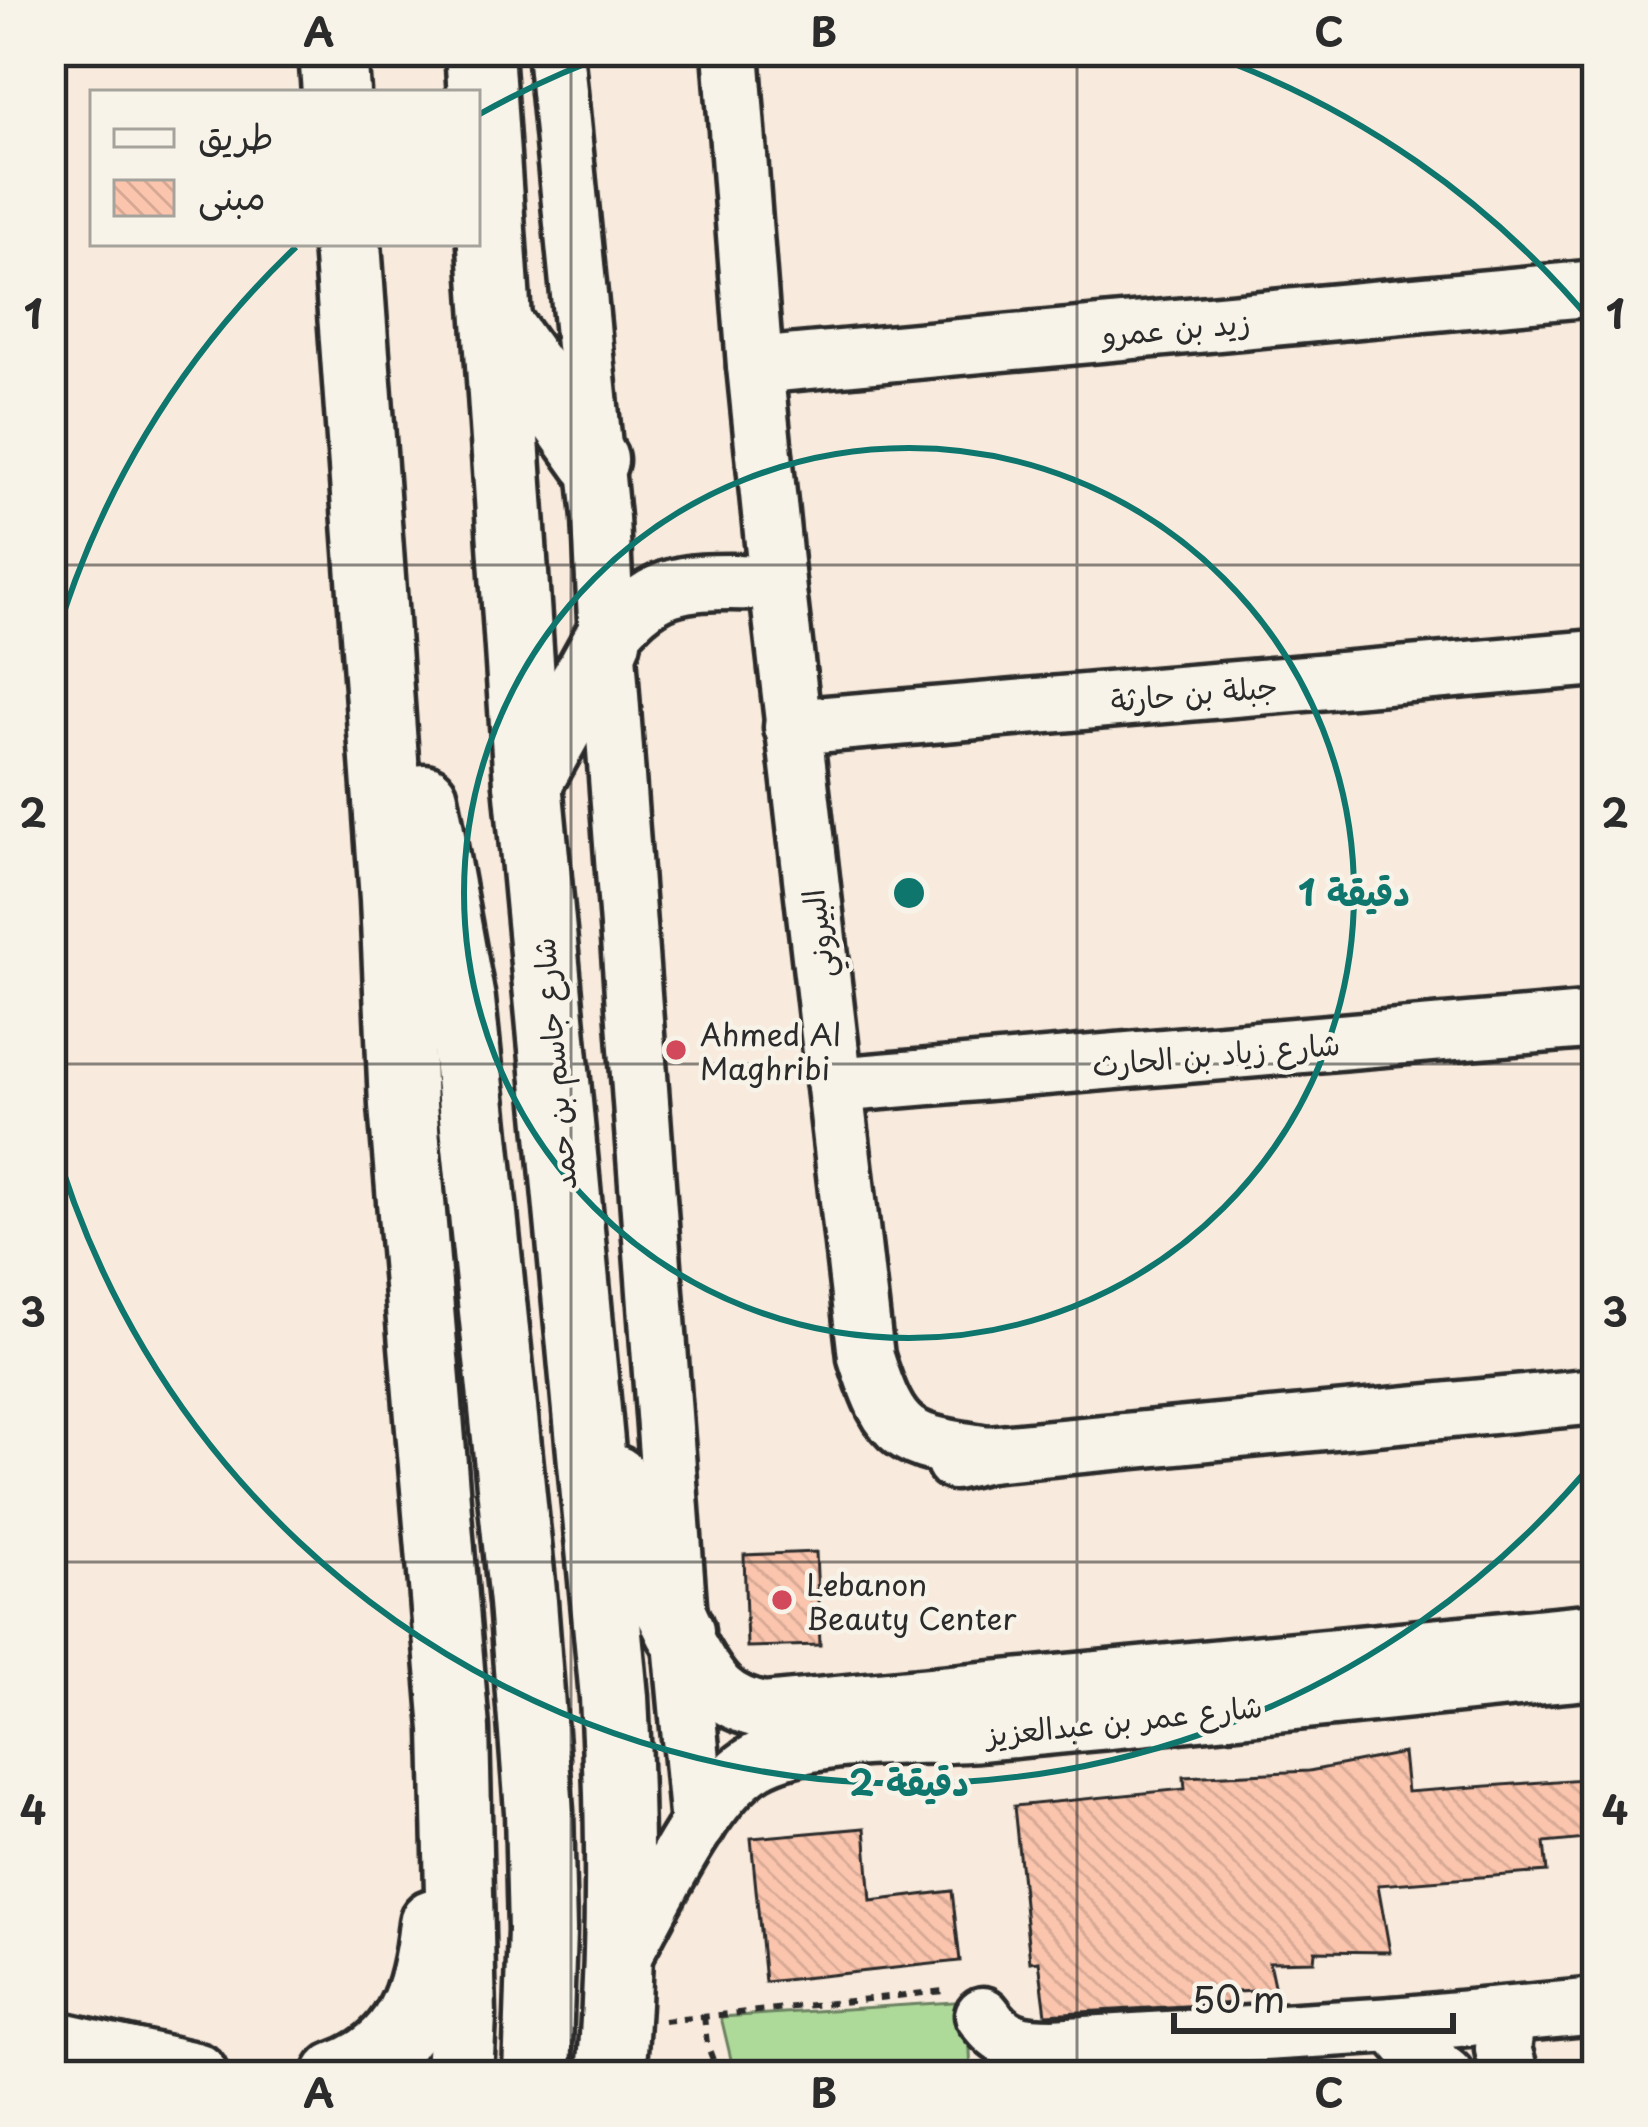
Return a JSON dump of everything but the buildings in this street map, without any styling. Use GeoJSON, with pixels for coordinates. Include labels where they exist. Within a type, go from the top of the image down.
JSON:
{"type":"FeatureCollection","features":[{"type":"Feature","properties":{"kind":"main road"},"geometry":{"type":"LineString","coordinates":[[333,51],[336,90]]}},
{"type":"Feature","properties":{"kind":"main road","name":"شارع جاسم بن حمد"},"geometry":{"type":"LineString","coordinates":[[479,51],[528,783],[614,1697],[629,2035]]}},
{"type":"Feature","properties":{"kind":"main road"},"geometry":{"type":"LineString","coordinates":[[347,246],[394,899],[403,1105],[454,1729],[462,2016],[459,2076]]}},
{"type":"Feature","properties":{"kind":"main road"},"geometry":{"type":"LineString","coordinates":[[499,326],[598,489]]}},
{"type":"Feature","properties":{"kind":"main road"},"geometry":{"type":"LineString","coordinates":[[359,416],[461,1000],[472,1102],[524,1602],[537,1791],[542,1950],[537,2076]]}},
{"type":"Feature","properties":{"kind":"main road"},"geometry":{"type":"LineString","coordinates":[[528,783],[607,641]]}},
{"type":"Feature","properties":{"kind":"main road"},"geometry":{"type":"LineString","coordinates":[[579,1354],[625,1517],[680,1631]]}},
{"type":"Feature","properties":{"kind":"main road"},"geometry":{"type":"LineString","coordinates":[[337,2076],[372,2060],[417,2007],[430,1953],[454,1729]]}},
{"type":"Feature","properties":{"kind":"main road"},"geometry":{"type":"LineString","coordinates":[[51,2044],[194,2076]]}},
{"type":"Feature","properties":{"kind":"main road"},"geometry":{"type":"LineString","coordinates":[[51,2064],[76,2076]]}},
{"type":"Feature","properties":{"kind":"street"},"geometry":{"type":"LineString","coordinates":[[555,51],[598,489],[698,1825]]}},
{"type":"Feature","properties":{"kind":"street","name":"البيروني"},"geometry":{"type":"LineString","coordinates":[[731,51],[755,366],[792,727],[866,1357],[878,1396],[898,1427],[929,1445],[988,1454],[1597,1396]]}},
{"type":"Feature","properties":{"kind":"street","name":"زيد بن عمرو"},"geometry":{"type":"LineString","coordinates":[[755,366],[1597,288]]}},
{"type":"Feature","properties":{"kind":"street"},"geometry":{"type":"LineString","coordinates":[[598,489],[615,543],[685,584]]}},
{"type":"Feature","properties":{"kind":"street"},"geometry":{"type":"LineString","coordinates":[[607,641],[632,609],[652,593],[685,584],[777,582]]}},
{"type":"Feature","properties":{"kind":"street","name":"جبلة بن حارثة"},"geometry":{"type":"LineString","coordinates":[[792,727],[1597,658]]}},
{"type":"Feature","properties":{"kind":"street","name":"شارع زياد بن الحارث"},"geometry":{"type":"LineString","coordinates":[[835,1085],[1597,1020]]}},
{"type":"Feature","properties":{"kind":"street","name":"شارع عمر بن عبدالعزيز"},"geometry":{"type":"LineString","coordinates":[[680,1631],[721,1695],[737,1706],[764,1711],[1597,1631]]}},
{"type":"Feature","properties":{"kind":"street","name":"شارع عمر بن عبدالعزيز"},"geometry":{"type":"LineString","coordinates":[[629,2035],[698,1825],[742,1771],[792,1748],[1597,1672]]}},
{"type":"Feature","properties":{"kind":"street"},"geometry":{"type":"LineString","coordinates":[[983,2015],[997,2036],[1021,2046],[1394,2025],[1597,2006]]}},
{"type":"Feature","properties":{"kind":"street"},"geometry":{"type":"LineString","coordinates":[[1508,2015],[1503,2049],[1511,2076]]}},
{"type":"Feature","properties":{"kind":"street"},"geometry":{"type":"LineString","coordinates":[[1394,2025],[1418,2054],[1446,2076]]}},
{"type":"Feature","properties":{"kind":"path"},"geometry":{"type":"LineString","coordinates":[[629,2035],[704,2016],[955,1990],[974,1991],[983,2015]]}},
{"type":"Feature","properties":{"kind":"path"},"geometry":{"type":"LineString","coordinates":[[704,2016],[706,2044],[719,2076]]}},
{"type":"Feature","properties":{"kind":"green space"},"geometry":{"type":"Polygon","coordinates":[[[968,2001],[971,2076],[735,2076],[721,2017],[968,2001]]]}},
{"type":"Feature","properties":{"kind":"place","name":"Ahmed Al Maghribi"},"geometry":{"type":"Point","coordinates":[676,1050]}},
{"type":"Feature","properties":{"kind":"place","name":"Lebanon Beauty Center"},"geometry":{"type":"Point","coordinates":[782,1600]}}]}
